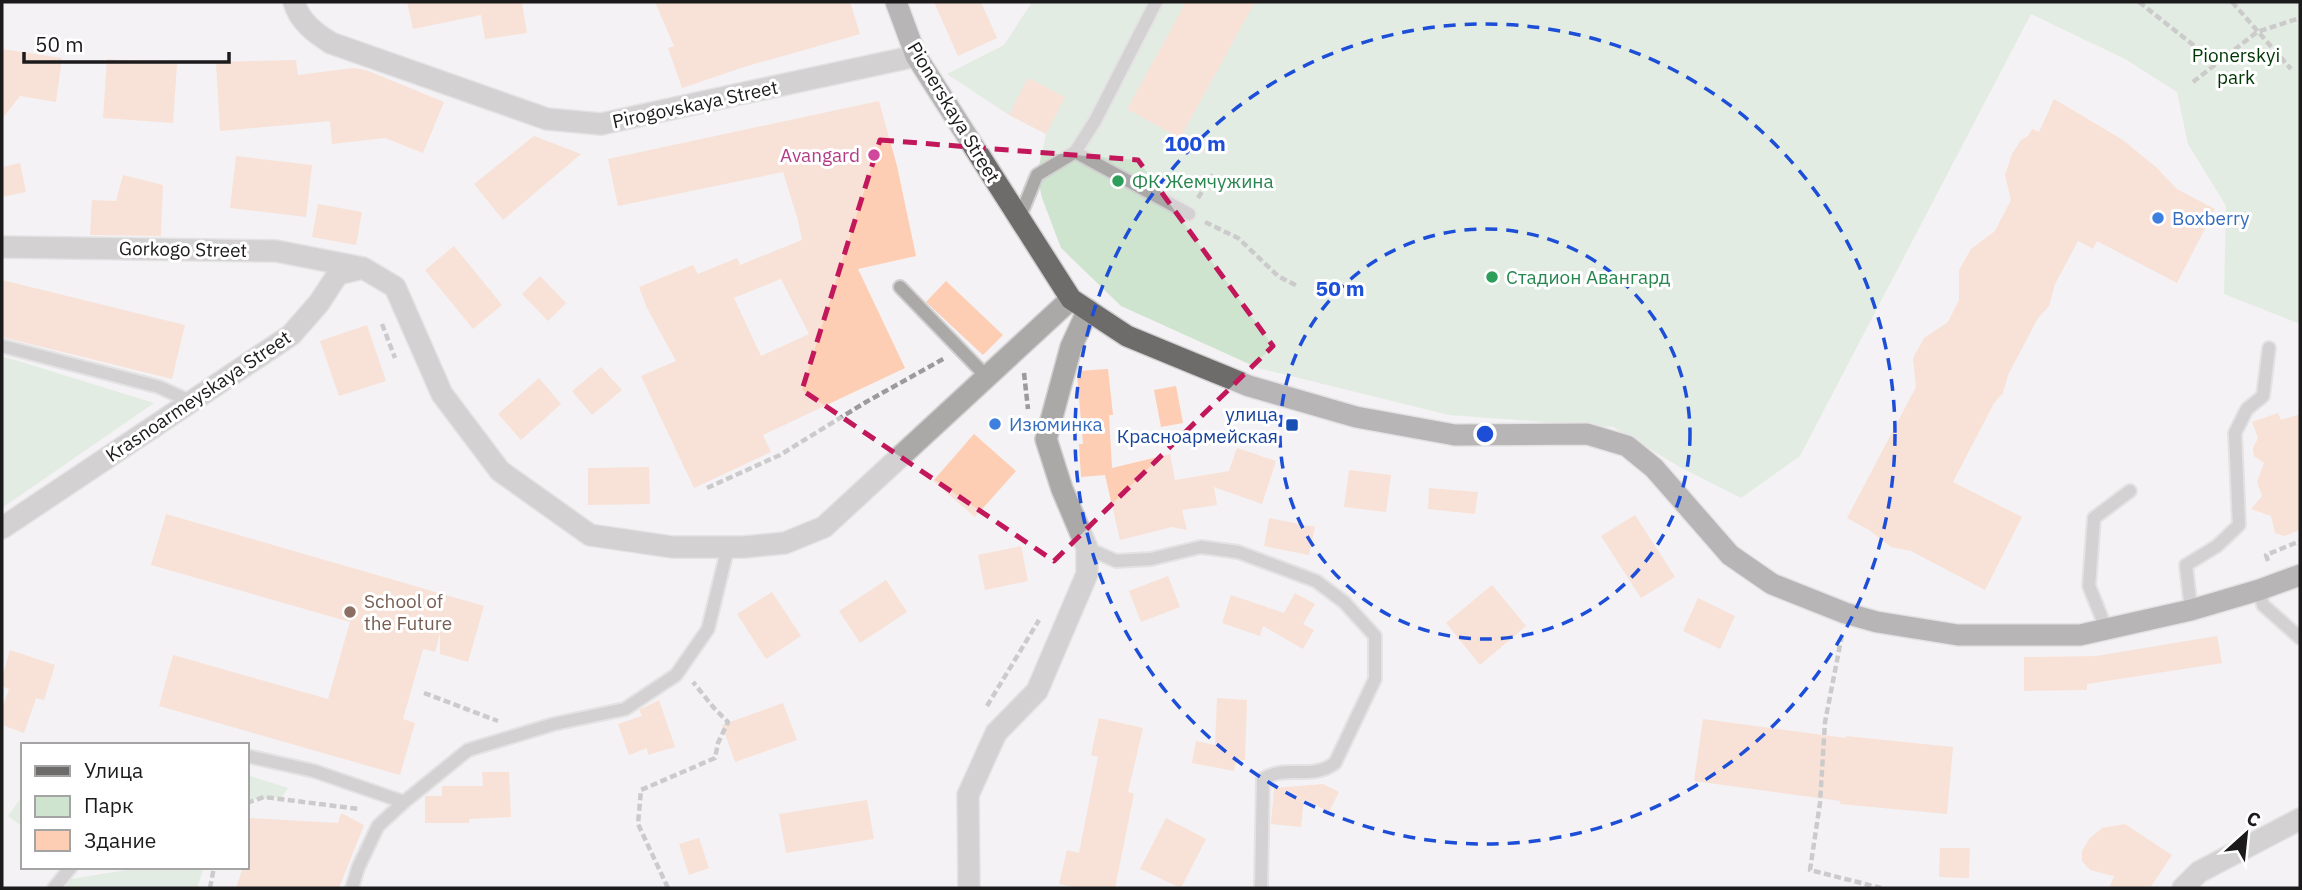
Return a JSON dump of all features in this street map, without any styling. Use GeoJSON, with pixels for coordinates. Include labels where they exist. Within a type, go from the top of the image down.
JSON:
{"type":"FeatureCollection","features":[{"type":"Feature","properties":{"kind":"main road","name":"Pionerskaya Street"},"geometry":{"type":"LineString","coordinates":[[896,2],[916,56],[1019,219],[1080,305]]}},
{"type":"Feature","properties":{"kind":"main road"},"geometry":{"type":"LineString","coordinates":[[1080,305],[1127,336],[1249,386],[1356,417],[1455,435],[1587,434],[1627,446],[1654,468],[1730,555],[1772,584],[1845,613],[1877,622],[1958,635],[2080,635],[2190,610],[2300,575]]}},
{"type":"Feature","properties":{"kind":"street","name":"Pirogovskaya Street"},"geometry":{"type":"LineString","coordinates":[[294,2],[296,10],[313,32],[331,43],[547,119],[583,123],[601,124],[916,56]]}},
{"type":"Feature","properties":{"kind":"street","name":"Gorkogo Street"},"geometry":{"type":"LineString","coordinates":[[2,247],[276,251],[363,268]]}},
{"type":"Feature","properties":{"kind":"street"},"geometry":{"type":"LineString","coordinates":[[363,268],[395,287],[442,394],[500,471],[590,535],[673,547],[785,543],[824,527],[986,376],[1080,305]]}},
{"type":"Feature","properties":{"kind":"street","name":"Krasnoarmeyskaya Street"},"geometry":{"type":"LineString","coordinates":[[2,528],[291,335],[338,274],[363,268]]}},
{"type":"Feature","properties":{"kind":"street"},"geometry":{"type":"LineString","coordinates":[[969,888],[968,795],[996,733],[1037,691],[1087,574],[1087,548],[1062,489],[1046,439],[1080,305]]}},
{"type":"Feature","properties":{"kind":"street"},"geometry":{"type":"LineString","coordinates":[[2183,888],[2199,872],[2300,819]]}},
{"type":"Feature","properties":{"kind":"lane"},"geometry":{"type":"LineString","coordinates":[[1019,219],[1037,175],[1075,152],[1095,121],[1156,2]]}},
{"type":"Feature","properties":{"kind":"lane"},"geometry":{"type":"LineString","coordinates":[[1075,152],[1189,214]]}},
{"type":"Feature","properties":{"kind":"lane"},"geometry":{"type":"LineString","coordinates":[[900,287],[986,376]]}},
{"type":"Feature","properties":{"kind":"lane"},"geometry":{"type":"LineString","coordinates":[[2,345],[159,387],[190,401]]}},
{"type":"Feature","properties":{"kind":"lane"},"geometry":{"type":"LineString","coordinates":[[2190,610],[2186,565],[2217,545],[2239,525],[2235,433],[2247,409],[2263,396],[2269,348]]}},
{"type":"Feature","properties":{"kind":"lane"},"geometry":{"type":"LineString","coordinates":[[2107,631],[2089,586],[2094,518],[2130,491]]}},
{"type":"Feature","properties":{"kind":"lane"},"geometry":{"type":"LineString","coordinates":[[352,888],[378,827],[468,750],[528,732],[625,709],[676,675],[708,629],[728,547]]}},
{"type":"Feature","properties":{"kind":"lane"},"geometry":{"type":"LineString","coordinates":[[1087,548],[1116,561],[1152,559],[1201,547],[1238,552],[1315,581],[1344,602],[1375,636],[1375,679],[1335,763],[1323,771],[1272,773],[1263,779],[1261,888]]}},
{"type":"Feature","properties":{"kind":"lane"},"geometry":{"type":"LineString","coordinates":[[2259,590],[2263,605],[2300,638]]}},
{"type":"Feature","properties":{"kind":"lane"},"geometry":{"type":"LineString","coordinates":[[248,756],[314,771],[404,802]]}},
{"type":"Feature","properties":{"kind":"lane"},"geometry":{"type":"LineString","coordinates":[[54,888],[69,869]]}},
{"type":"Feature","properties":{"kind":"path"},"geometry":{"type":"LineString","coordinates":[[2139,2],[2216,63]]}},
{"type":"Feature","properties":{"kind":"path"},"geometry":{"type":"LineString","coordinates":[[2232,2],[2291,69]]}},
{"type":"Feature","properties":{"kind":"path"},"geometry":{"type":"LineString","coordinates":[[2193,82],[2257,32],[2300,18]]}},
{"type":"Feature","properties":{"kind":"path"},"geometry":{"type":"LineString","coordinates":[[1215,172],[1189,214],[1238,239],[1278,276],[1298,287]]}},
{"type":"Feature","properties":{"kind":"path"},"geometry":{"type":"LineString","coordinates":[[384,328],[396,358]]}},
{"type":"Feature","properties":{"kind":"path"},"geometry":{"type":"LineString","coordinates":[[706,488],[780,455],[936,361],[962,350]]}},
{"type":"Feature","properties":{"kind":"path"},"geometry":{"type":"LineString","coordinates":[[1023,361],[1030,414]]}},
{"type":"Feature","properties":{"kind":"path"},"geometry":{"type":"LineString","coordinates":[[981,715],[1043,613]]}},
{"type":"Feature","properties":{"kind":"path"},"geometry":{"type":"LineString","coordinates":[[1845,613],[1825,722],[1820,803],[1810,870],[1881,888]]}},
{"type":"Feature","properties":{"kind":"path"},"geometry":{"type":"LineString","coordinates":[[668,888],[639,824],[640,790],[715,758],[718,743],[728,722],[713,708],[694,682],[676,675]]}},
{"type":"Feature","properties":{"kind":"path"},"geometry":{"type":"LineString","coordinates":[[424,693],[528,732]]}},
{"type":"Feature","properties":{"kind":"path"},"geometry":{"type":"LineString","coordinates":[[248,803],[264,797],[316,803]]}},
{"type":"Feature","properties":{"kind":"path"},"geometry":{"type":"LineString","coordinates":[[210,888],[214,869]]}},
{"type":"Feature","properties":{"kind":"highlighted area"},"geometry":{"type":"Polygon","coordinates":[[[880,140],[1138,160],[1273,346],[1054,561],[802,390],[880,140]]]}},
{"type":"Feature","properties":{"kind":"green space","name":"Стадион Авангард"},"geometry":{"type":"Polygon","coordinates":[[[1032,2],[2300,2],[2300,324],[2224,294],[2226,206],[2188,144],[2177,92],[2125,59],[2031,14],[1800,456],[1741,498],[1678,466],[1613,427],[1449,415],[1258,368],[1121,306],[1061,248],[1042,198],[1037,175],[1046,134],[1009,115],[947,74],[1004,45],[1032,2]]]}},
{"type":"Feature","properties":{"kind":"green space"},"geometry":{"type":"Polygon","coordinates":[[[2,356],[154,403],[2,508],[2,356]]]}},
{"type":"Feature","properties":{"kind":"green space"},"geometry":{"type":"Polygon","coordinates":[[[248,775],[288,788],[282,797],[248,800],[248,775]]]}},
{"type":"Feature","properties":{"kind":"green space"},"geometry":{"type":"Polygon","coordinates":[[[21,798],[21,826],[8,816],[21,798]]]}},
{"type":"Feature","properties":{"kind":"green space"},"geometry":{"type":"Polygon","coordinates":[[[133,869],[203,869],[197,888],[65,888],[71,879],[133,869]]]}},
{"type":"Feature","properties":{"kind":"building"},"geometry":{"type":"Polygon","coordinates":[[[407,2],[522,2],[527,33],[485,39],[481,15],[413,29],[407,2]]]}},
{"type":"Feature","properties":{"kind":"building"},"geometry":{"type":"Polygon","coordinates":[[[655,2],[850,2],[860,34],[682,88],[668,48],[674,46],[655,2]]]}},
{"type":"Feature","properties":{"kind":"building"},"geometry":{"type":"Polygon","coordinates":[[[934,2],[981,2],[997,38],[958,56],[934,2]]]}},
{"type":"Feature","properties":{"kind":"building"},"geometry":{"type":"Polygon","coordinates":[[[1186,2],[1255,2],[1180,138],[1127,109],[1186,2]]]}},
{"type":"Feature","properties":{"kind":"building"},"geometry":{"type":"Polygon","coordinates":[[[2,49],[62,58],[56,102],[20,96],[2,119],[2,49]]]}},
{"type":"Feature","properties":{"kind":"building"},"geometry":{"type":"Polygon","coordinates":[[[107,59],[177,64],[173,123],[103,118],[107,59]]]}},
{"type":"Feature","properties":{"kind":"building"},"geometry":{"type":"Polygon","coordinates":[[[296,60],[298,75],[353,68],[366,70],[444,102],[423,153],[385,138],[332,144],[330,121],[220,131],[216,62],[296,60]]]}},
{"type":"Feature","properties":{"kind":"building"},"geometry":{"type":"Polygon","coordinates":[[[1028,78],[1065,97],[1046,134],[1009,115],[1028,78]]]}},
{"type":"Feature","properties":{"kind":"building"},"geometry":{"type":"Polygon","coordinates":[[[2054,99],[2123,140],[2157,168],[2177,189],[2215,209],[2177,283],[2097,241],[2093,249],[2078,241],[2055,284],[2049,306],[2038,318],[2008,375],[2003,393],[1994,403],[1953,482],[2022,517],[1985,590],[1911,551],[1891,547],[1847,518],[1916,387],[1913,358],[1924,338],[1948,322],[1959,300],[1959,270],[1971,249],[1995,231],[2011,200],[2005,175],[2012,154],[2032,129],[2039,132],[2054,99]]]}},
{"type":"Feature","properties":{"kind":"building"},"geometry":{"type":"Polygon","coordinates":[[[879,101],[897,166],[916,256],[858,269],[905,368],[763,435],[771,452],[694,488],[641,376],[676,361],[647,308],[639,287],[693,265],[698,274],[737,258],[740,265],[802,240],[798,220],[783,172],[618,206],[608,159],[879,101]],[[781,279],[734,298],[761,356],[809,334],[781,279]]]}},
{"type":"Feature","properties":{"kind":"building"},"geometry":{"type":"Polygon","coordinates":[[[534,136],[581,154],[503,220],[474,184],[534,136]]]}},
{"type":"Feature","properties":{"kind":"building"},"geometry":{"type":"Polygon","coordinates":[[[236,156],[312,165],[306,217],[230,208],[236,156]]]}},
{"type":"Feature","properties":{"kind":"building"},"geometry":{"type":"Polygon","coordinates":[[[20,163],[26,192],[2,197],[2,167],[20,163]]]}},
{"type":"Feature","properties":{"kind":"building"},"geometry":{"type":"Polygon","coordinates":[[[123,175],[163,185],[161,236],[90,235],[92,200],[116,201],[123,175]]]}},
{"type":"Feature","properties":{"kind":"building"},"geometry":{"type":"Polygon","coordinates":[[[318,204],[362,212],[356,245],[312,237],[318,204]]]}},
{"type":"Feature","properties":{"kind":"building"},"geometry":{"type":"Polygon","coordinates":[[[454,246],[502,305],[473,329],[425,270],[454,246]]]}},
{"type":"Feature","properties":{"kind":"building"},"geometry":{"type":"Polygon","coordinates":[[[540,276],[566,303],[548,321],[522,294],[540,276]]]}},
{"type":"Feature","properties":{"kind":"building"},"geometry":{"type":"Polygon","coordinates":[[[2,280],[185,325],[172,379],[2,337],[2,280]]]}},
{"type":"Feature","properties":{"kind":"building"},"geometry":{"type":"Polygon","coordinates":[[[946,281],[1003,335],[983,355],[926,302],[946,281]]]}},
{"type":"Feature","properties":{"kind":"building"},"geometry":{"type":"Polygon","coordinates":[[[367,325],[386,381],[339,396],[320,341],[367,325]]]}},
{"type":"Feature","properties":{"kind":"building"},"geometry":{"type":"Polygon","coordinates":[[[601,367],[622,390],[592,415],[572,391],[601,367]]]}},
{"type":"Feature","properties":{"kind":"building"},"geometry":{"type":"Polygon","coordinates":[[[1108,369],[1113,415],[1109,415],[1112,468],[1170,454],[1175,480],[1229,471],[1237,448],[1276,461],[1262,504],[1214,487],[1217,505],[1182,510],[1187,530],[1172,527],[1120,540],[1105,475],[1081,477],[1079,444],[1083,444],[1078,371],[1108,369]]]}},
{"type":"Feature","properties":{"kind":"building"},"geometry":{"type":"Polygon","coordinates":[[[539,378],[561,404],[521,440],[498,414],[539,378]]]}},
{"type":"Feature","properties":{"kind":"building"},"geometry":{"type":"Polygon","coordinates":[[[1176,386],[1183,423],[1161,427],[1154,390],[1176,386]]]}},
{"type":"Feature","properties":{"kind":"building"},"geometry":{"type":"Polygon","coordinates":[[[2278,413],[2281,420],[2300,414],[2300,530],[2284,536],[2275,533],[2271,516],[2251,509],[2262,496],[2257,482],[2264,463],[2254,456],[2253,448],[2258,438],[2252,422],[2278,413]]]}},
{"type":"Feature","properties":{"kind":"building"},"geometry":{"type":"Polygon","coordinates":[[[974,434],[1016,471],[975,517],[933,481],[974,434]]]}},
{"type":"Feature","properties":{"kind":"building"},"geometry":{"type":"Polygon","coordinates":[[[649,467],[650,504],[588,505],[588,468],[649,467]]]}},
{"type":"Feature","properties":{"kind":"building"},"geometry":{"type":"Polygon","coordinates":[[[1349,470],[1391,475],[1386,512],[1344,507],[1349,470]]]}},
{"type":"Feature","properties":{"kind":"building"},"geometry":{"type":"Polygon","coordinates":[[[1429,488],[1478,492],[1475,514],[1428,509],[1429,488]]]}},
{"type":"Feature","properties":{"kind":"building"},"geometry":{"type":"Polygon","coordinates":[[[166,514],[484,606],[468,662],[440,654],[440,633],[435,652],[423,649],[403,719],[415,723],[400,775],[159,706],[173,655],[328,699],[350,622],[151,565],[166,514]]]}},
{"type":"Feature","properties":{"kind":"building"},"geometry":{"type":"Polygon","coordinates":[[[1635,515],[1675,577],[1641,598],[1601,536],[1635,515]]]}},
{"type":"Feature","properties":{"kind":"building"},"geometry":{"type":"Polygon","coordinates":[[[1269,518],[1315,527],[1309,555],[1264,546],[1269,518]]]}},
{"type":"Feature","properties":{"kind":"building"},"geometry":{"type":"Polygon","coordinates":[[[1021,546],[1028,581],[985,590],[978,555],[1021,546]]]}},
{"type":"Feature","properties":{"kind":"building"},"geometry":{"type":"Polygon","coordinates":[[[1168,576],[1180,607],[1141,622],[1129,591],[1168,576]]]}},
{"type":"Feature","properties":{"kind":"building"},"geometry":{"type":"Polygon","coordinates":[[[886,580],[907,612],[860,643],[839,611],[886,580]]]}},
{"type":"Feature","properties":{"kind":"building"},"geometry":{"type":"Polygon","coordinates":[[[1492,585],[1526,626],[1480,665],[1446,623],[1492,585]]]}},
{"type":"Feature","properties":{"kind":"building"},"geometry":{"type":"Polygon","coordinates":[[[772,592],[801,636],[766,659],[737,614],[772,592]]]}},
{"type":"Feature","properties":{"kind":"building"},"geometry":{"type":"Polygon","coordinates":[[[1295,593],[1315,604],[1303,624],[1314,630],[1303,649],[1263,626],[1260,636],[1222,623],[1231,595],[1284,613],[1295,593]]]}},
{"type":"Feature","properties":{"kind":"building"},"geometry":{"type":"Polygon","coordinates":[[[1698,598],[1735,616],[1720,649],[1683,631],[1698,598]]]}},
{"type":"Feature","properties":{"kind":"building"},"geometry":{"type":"Polygon","coordinates":[[[2217,636],[2222,663],[2087,684],[2087,690],[2024,691],[2024,657],[2096,656],[2217,636]]]}},
{"type":"Feature","properties":{"kind":"building"},"geometry":{"type":"Polygon","coordinates":[[[10,650],[55,665],[44,700],[36,698],[24,733],[2,725],[2,709],[9,689],[2,686],[2,677],[10,650]]]}},
{"type":"Feature","properties":{"kind":"building"},"geometry":{"type":"Polygon","coordinates":[[[1217,698],[1247,700],[1245,760],[1236,760],[1234,771],[1192,763],[1196,741],[1215,745],[1217,698]]]}},
{"type":"Feature","properties":{"kind":"building"},"geometry":{"type":"Polygon","coordinates":[[[659,700],[675,747],[648,755],[647,748],[629,755],[618,724],[642,716],[639,710],[659,700]]]}},
{"type":"Feature","properties":{"kind":"building"},"geometry":{"type":"Polygon","coordinates":[[[783,703],[797,740],[735,762],[722,725],[783,703]]]}},
{"type":"Feature","properties":{"kind":"building"},"geometry":{"type":"Polygon","coordinates":[[[1099,718],[1143,728],[1128,792],[1134,794],[1115,888],[1078,888],[1059,884],[1067,850],[1079,853],[1098,757],[1091,755],[1099,718]]]}},
{"type":"Feature","properties":{"kind":"building"},"geometry":{"type":"Polygon","coordinates":[[[1703,719],[1846,738],[1953,747],[1947,814],[1840,804],[1840,801],[1694,781],[1703,719]]]}},
{"type":"Feature","properties":{"kind":"building"},"geometry":{"type":"Polygon","coordinates":[[[482,772],[509,772],[511,817],[469,819],[469,823],[425,823],[425,796],[442,796],[442,786],[483,786],[482,772]]]}},
{"type":"Feature","properties":{"kind":"building"},"geometry":{"type":"Polygon","coordinates":[[[1323,784],[1339,792],[1329,812],[1304,799],[1301,827],[1271,824],[1274,788],[1323,784]]]}},
{"type":"Feature","properties":{"kind":"building"},"geometry":{"type":"Polygon","coordinates":[[[867,800],[874,839],[786,853],[779,814],[867,800]]]}},
{"type":"Feature","properties":{"kind":"building"},"geometry":{"type":"Polygon","coordinates":[[[341,813],[364,825],[339,888],[236,888],[242,869],[248,869],[250,818],[338,823],[341,813]]]}},
{"type":"Feature","properties":{"kind":"building"},"geometry":{"type":"Polygon","coordinates":[[[1166,818],[1206,839],[1181,888],[1140,869],[1166,818]]]}},
{"type":"Feature","properties":{"kind":"building"},"geometry":{"type":"Polygon","coordinates":[[[2125,824],[2172,855],[2150,888],[2109,888],[2114,876],[2090,870],[2082,861],[2082,851],[2090,838],[2102,828],[2125,824]]]}},
{"type":"Feature","properties":{"kind":"building"},"geometry":{"type":"Polygon","coordinates":[[[699,838],[709,868],[689,875],[679,844],[699,838]]]}},
{"type":"Feature","properties":{"kind":"building"},"geometry":{"type":"Polygon","coordinates":[[[1940,848],[1970,848],[1969,878],[1939,877],[1940,848]]]}},
{"type":"Feature","properties":{"kind":"place","name":"Avangard"},"geometry":{"type":"Point","coordinates":[874,155]}},
{"type":"Feature","properties":{"kind":"place","name":"ФК Жемчужина"},"geometry":{"type":"Point","coordinates":[1118,181]}},
{"type":"Feature","properties":{"kind":"place","name":"Boxberry"},"geometry":{"type":"Point","coordinates":[2158,218]}},
{"type":"Feature","properties":{"kind":"place","name":"Стадион Авангард"},"geometry":{"type":"Point","coordinates":[1492,277]}},
{"type":"Feature","properties":{"kind":"place","name":"Изюминка"},"geometry":{"type":"Point","coordinates":[995,424]}},
{"type":"Feature","properties":{"kind":"place","name":"улица Красноармейская"},"geometry":{"type":"Point","coordinates":[1292,425]}},
{"type":"Feature","properties":{"kind":"place","name":"School of the Future"},"geometry":{"type":"Point","coordinates":[350,612]}},
{"type":"Feature","properties":{"kind":"park label","name":"Pionerskyi park"},"geometry":{"type":"Point","coordinates":[2236,66]}}]}
